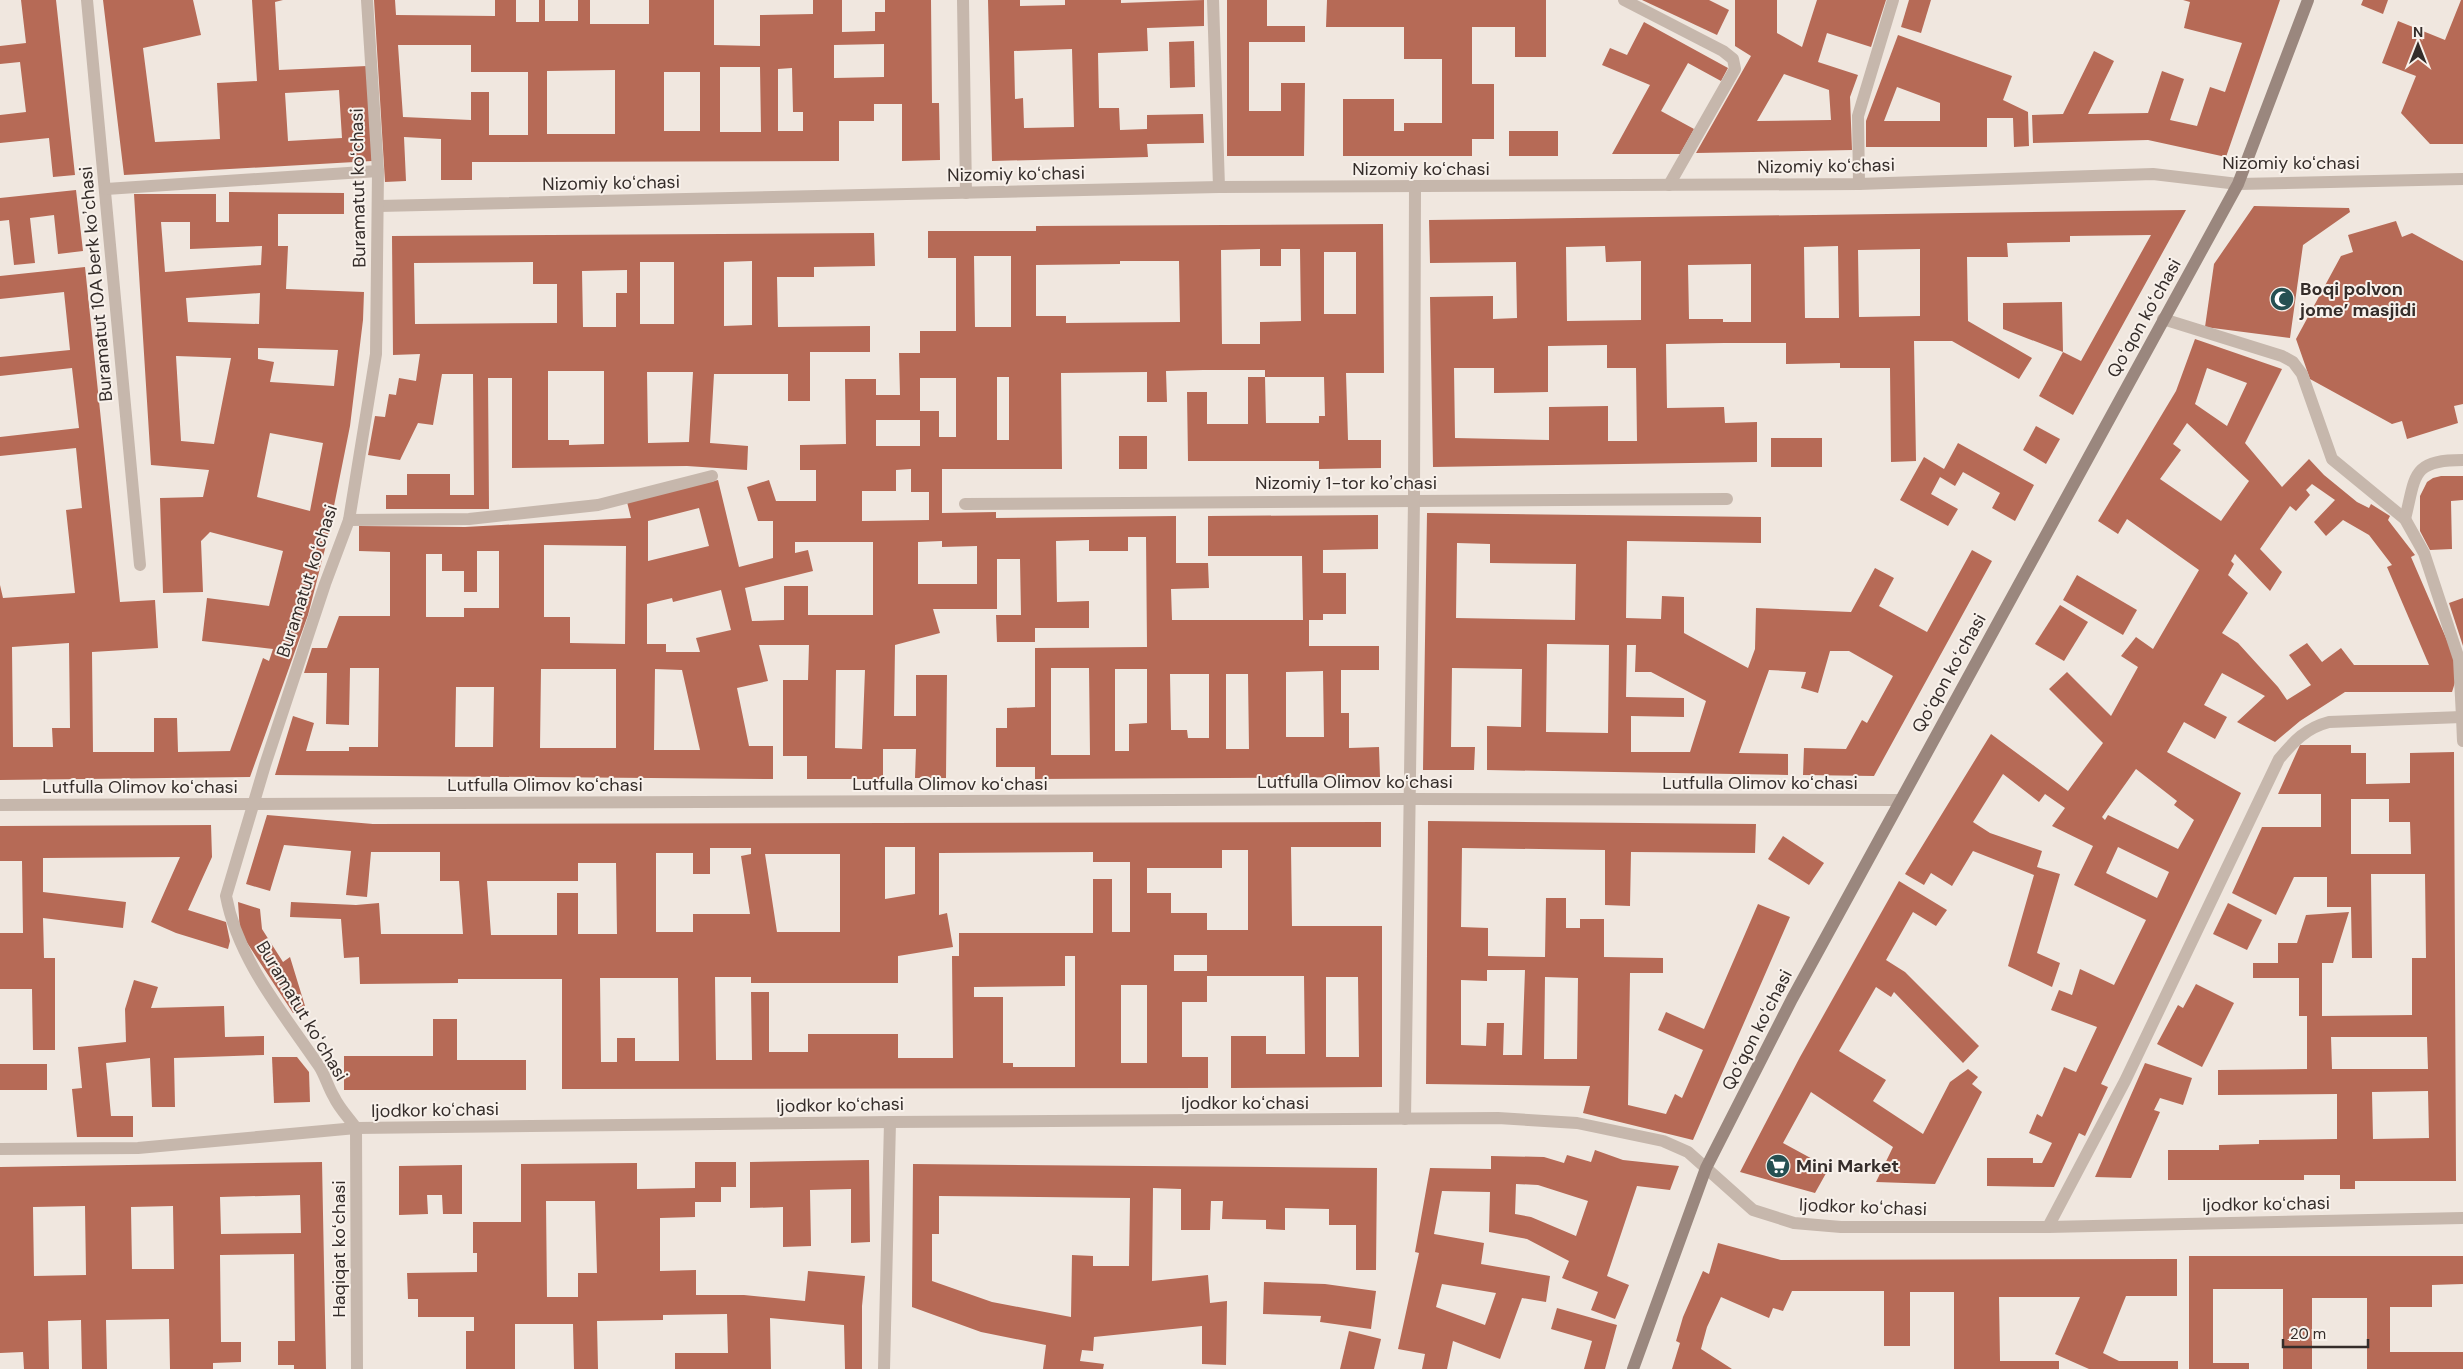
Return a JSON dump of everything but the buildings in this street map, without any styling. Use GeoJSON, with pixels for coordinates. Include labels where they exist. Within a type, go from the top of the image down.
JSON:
{"type":"FeatureCollection","features":[{"type":"Feature","properties":{"kind":"main road","name":"Qoʻqon koʻchasi"},"geometry":{"type":"LineString","coordinates":[[1633,1369],[1706,1168],[1792,999],[2238,184],[2308,0]]}},
{"type":"Feature","properties":{"kind":"street","name":"Buramatut 10А berk koʼchasi"},"geometry":{"type":"LineString","coordinates":[[87,0],[140,565]]}},
{"type":"Feature","properties":{"kind":"street","name":"Buramatut koʻchasi"},"geometry":{"type":"LineString","coordinates":[[356,1128],[335,1099],[320,1068],[265,988],[238,937],[230,917],[226,896],[255,804],[265,765],[325,584],[349,520],[376,354],[379,206],[367,0]]}},
{"type":"Feature","properties":{"kind":"street"},"geometry":{"type":"LineString","coordinates":[[962,0],[966,193]]}},
{"type":"Feature","properties":{"kind":"street"},"geometry":{"type":"LineString","coordinates":[[1213,0],[1219,187]]}},
{"type":"Feature","properties":{"kind":"street"},"geometry":{"type":"LineString","coordinates":[[1624,0],[1723,51],[1733,59],[1736,69],[1669,185]]}},
{"type":"Feature","properties":{"kind":"street"},"geometry":{"type":"LineString","coordinates":[[1859,184],[1858,116],[1894,0]]}},
{"type":"Feature","properties":{"kind":"street"},"geometry":{"type":"LineString","coordinates":[[106,189],[378,171]]}},
{"type":"Feature","properties":{"kind":"street","name":"Nizomiy koʻchasi"},"geometry":{"type":"LineString","coordinates":[[379,206],[1219,187],[1859,184],[2153,174],[2238,184],[2463,179]]}},
{"type":"Feature","properties":{"kind":"street"},"geometry":{"type":"LineString","coordinates":[[1405,1119],[1408,799],[1414,500],[1415,186]]}},
{"type":"Feature","properties":{"kind":"street"},"geometry":{"type":"LineString","coordinates":[[2163,319],[2282,356],[2293,362],[2302,374],[2332,459],[2405,519],[2424,553],[2459,659],[2463,741]]}},
{"type":"Feature","properties":{"kind":"street"},"geometry":{"type":"LineString","coordinates":[[2405,519],[2417,474],[2426,465],[2440,460],[2463,460]]}},
{"type":"Feature","properties":{"kind":"street"},"geometry":{"type":"LineString","coordinates":[[349,520],[469,519],[598,505],[712,476]]}},
{"type":"Feature","properties":{"kind":"street","name":"Nizomiy 1-tor koʼchasi"},"geometry":{"type":"LineString","coordinates":[[965,504],[1727,499]]}},
{"type":"Feature","properties":{"kind":"street"},"geometry":{"type":"LineString","coordinates":[[2048,1226],[2124,1080],[2279,759],[2294,741],[2314,726],[2329,722],[2462,717]]}},
{"type":"Feature","properties":{"kind":"street","name":"Lutfulla Olimov koʻchasi"},"geometry":{"type":"LineString","coordinates":[[0,805],[1408,799],[1900,800]]}},
{"type":"Feature","properties":{"kind":"street","name":"Ijodkor koʻchasi"},"geometry":{"type":"LineString","coordinates":[[0,1149],[138,1148],[356,1128],[1498,1118],[1577,1123],[1662,1141],[1688,1152],[1753,1210],[1794,1223],[1842,1226],[2048,1226],[2463,1218]]}},
{"type":"Feature","properties":{"kind":"street"},"geometry":{"type":"LineString","coordinates":[[884,1369],[890,1122]]}},
{"type":"Feature","properties":{"kind":"street","name":"Haqiqat koʻchasi"},"geometry":{"type":"LineString","coordinates":[[356,1128],[357,1369]]}},
{"type":"Feature","properties":{"kind":"place","name":"Boqi polvon jome’ masjidi"},"geometry":{"type":"Point","coordinates":[2282,299]}},
{"type":"Feature","properties":{"kind":"place","name":"Mini Market"},"geometry":{"type":"Point","coordinates":[1778,1166]}}]}
